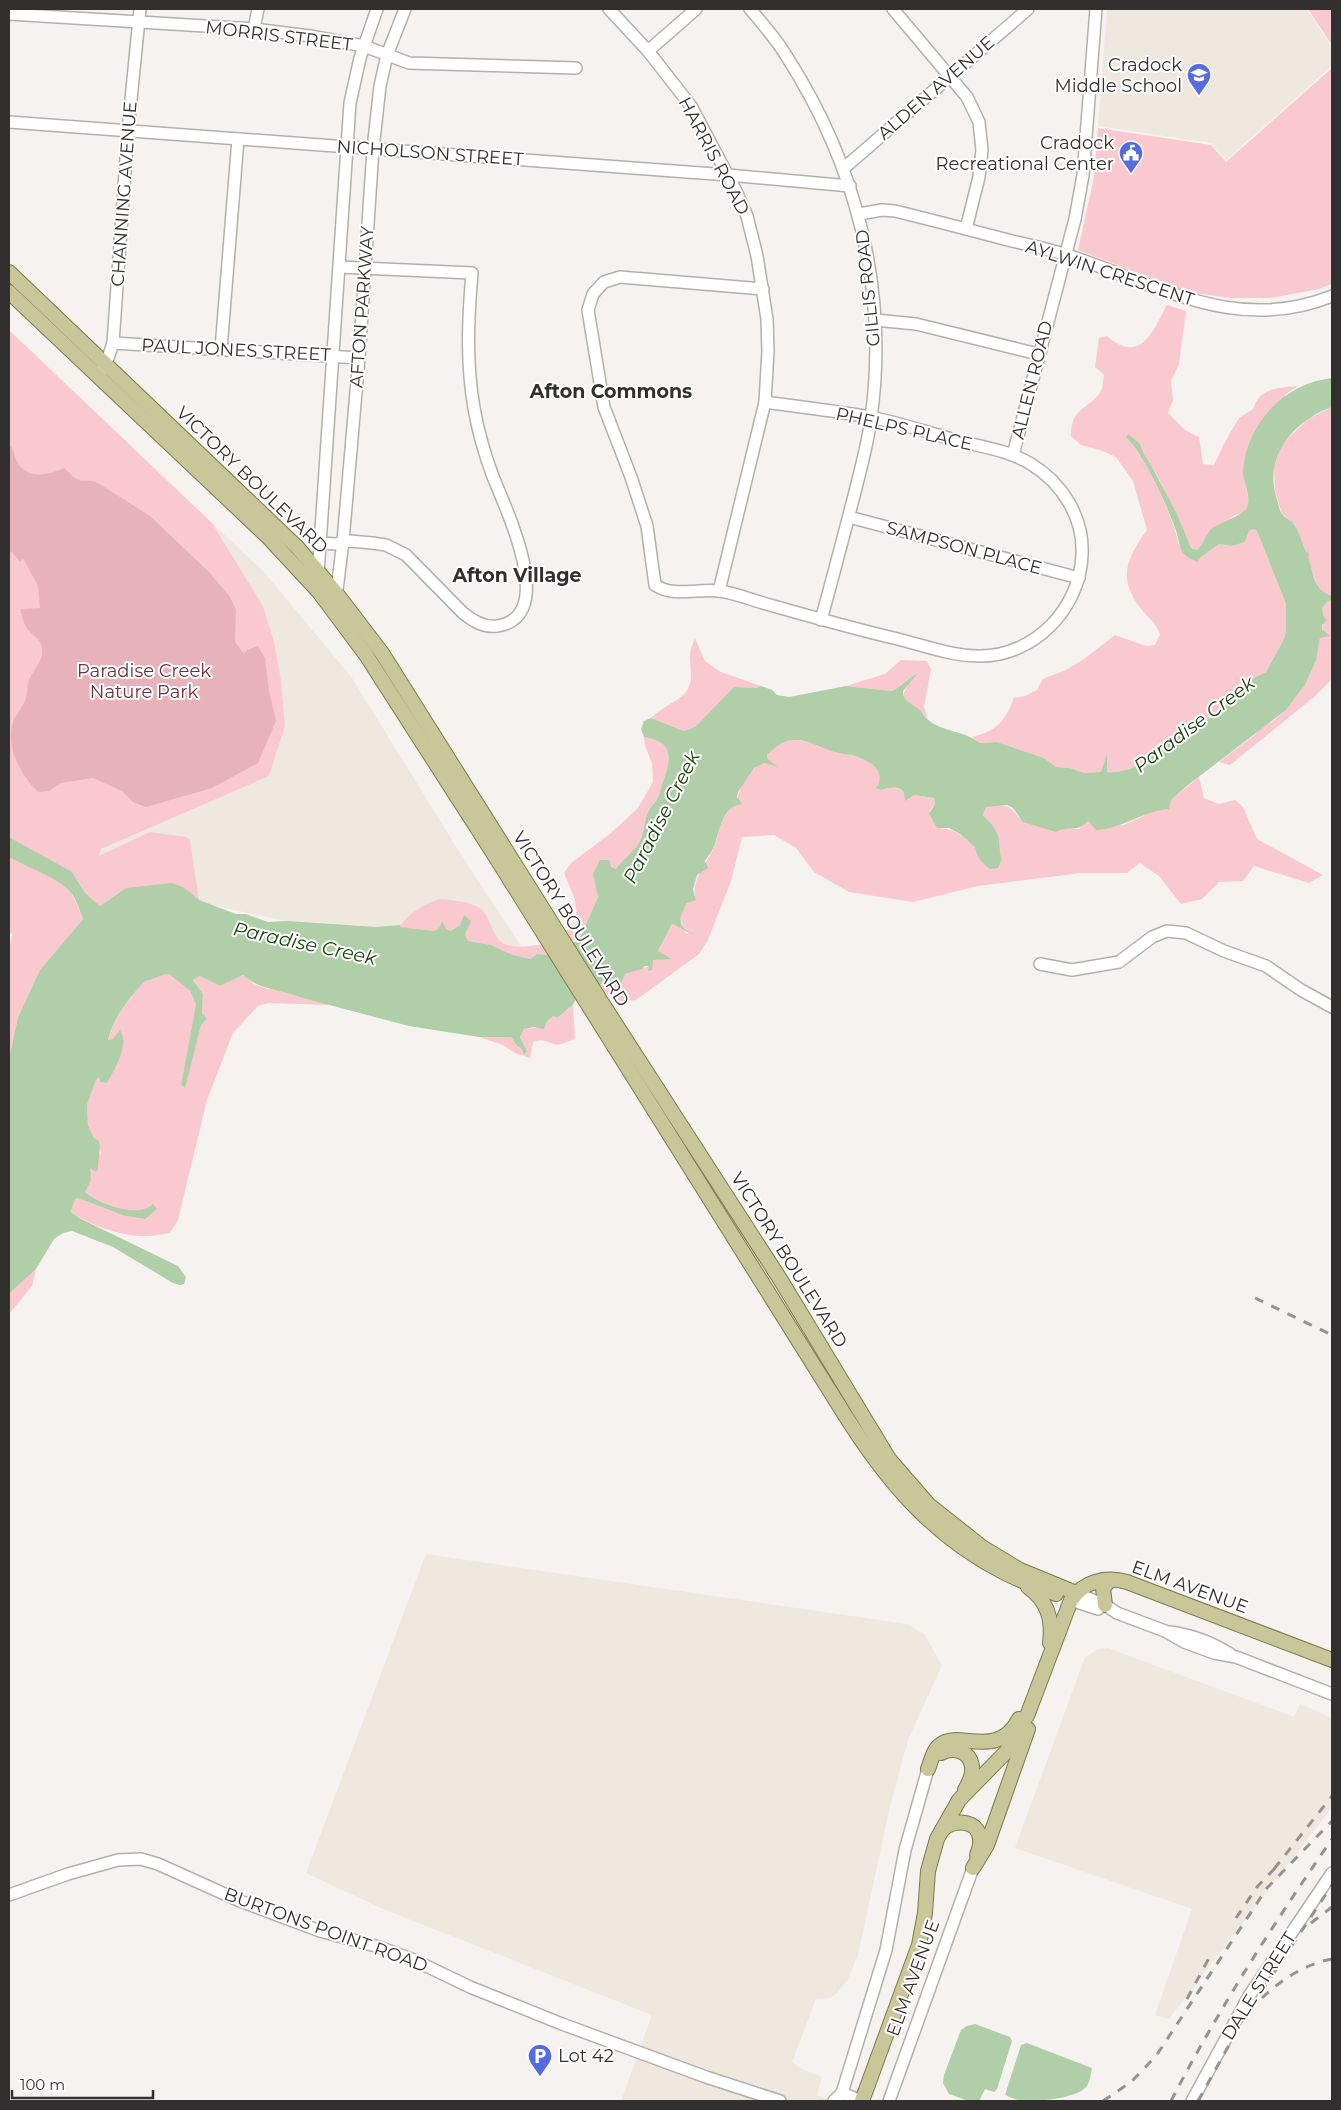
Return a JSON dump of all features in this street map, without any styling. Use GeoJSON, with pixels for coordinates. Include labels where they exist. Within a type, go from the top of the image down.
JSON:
{"type":"FeatureCollection","features":[{"type":"Feature","properties":{"kind":"main road","name":"VICTORY BOULEVARD"},"geometry":{"type":"LineString","coordinates":[[9,272],[272,521],[318,570],[382,653],[597,1008],[780,1279],[889,1459],[918,1502],[927,1520],[971,1554],[1015,1578],[1073,1596]]}},
{"type":"Feature","properties":{"kind":"main road","name":"VICTORY BOULEVARD"},"geometry":{"type":"LineString","coordinates":[[9,292],[268,538],[319,592],[366,655],[546,926]]}},
{"type":"Feature","properties":{"kind":"main road","name":"VICTORY BOULEVARD"},"geometry":{"type":"LineString","coordinates":[[918,1502],[948,1521],[995,1556],[1073,1596]]}},
{"type":"Feature","properties":{"kind":"main road"},"geometry":{"type":"LineString","coordinates":[[1015,1578],[1037,1594],[1048,1611],[1052,1630],[1047,1658]]}},
{"type":"Feature","properties":{"kind":"main road"},"geometry":{"type":"LineString","coordinates":[[1105,1605],[1103,1588],[1110,1580]]}},
{"type":"Feature","properties":{"kind":"main road","name":"ELM AVENUE"},"geometry":{"type":"LineString","coordinates":[[1073,1596],[1092,1583],[1110,1580],[1127,1582],[1332,1660]]}},
{"type":"Feature","properties":{"kind":"main road"},"geometry":{"type":"LineString","coordinates":[[973,1868],[987,1845],[1025,1720],[1047,1658],[1073,1596]]}},
{"type":"Feature","properties":{"kind":"main road"},"geometry":{"type":"LineString","coordinates":[[959,1800],[1013,1742],[1025,1720],[1040,1678]]}},
{"type":"Feature","properties":{"kind":"main road"},"geometry":{"type":"LineString","coordinates":[[928,1769],[935,1750],[941,1744],[951,1740],[970,1743],[1000,1738],[1025,1720]]}},
{"type":"Feature","properties":{"kind":"main road"},"geometry":{"type":"LineString","coordinates":[[970,1743],[982,1749],[996,1762]]}},
{"type":"Feature","properties":{"kind":"main road"},"geometry":{"type":"LineString","coordinates":[[862,2101],[922,1935],[926,1913],[928,1871],[938,1836],[972,1773],[972,1763],[966,1754],[954,1749],[945,1751],[936,1757],[928,1769]]}},
{"type":"Feature","properties":{"kind":"main road"},"geometry":{"type":"LineString","coordinates":[[938,1836],[949,1824],[959,1822],[968,1824],[976,1829],[980,1836],[980,1845],[973,1868]]}},
{"type":"Feature","properties":{"kind":"street","name":"CHANNING AVENUE"},"geometry":{"type":"LineString","coordinates":[[97,376],[106,364],[112,343],[128,130],[140,9]]}},
{"type":"Feature","properties":{"kind":"street"},"geometry":{"type":"LineString","coordinates":[[254,29],[258,9]]}},
{"type":"Feature","properties":{"kind":"street","name":"AFTON PARKWAY"},"geometry":{"type":"LineString","coordinates":[[319,592],[319,543],[350,103],[364,46],[377,9]]}},
{"type":"Feature","properties":{"kind":"street","name":"AFTON PARKWAY"},"geometry":{"type":"LineString","coordinates":[[332,608],[337,594],[343,541],[359,358],[373,149],[380,86],[387,55],[405,9]]}},
{"type":"Feature","properties":{"kind":"street","name":"HARRIS ROAD"},"geometry":{"type":"LineString","coordinates":[[609,9],[648,51],[691,106],[728,175],[747,216],[758,256],[767,318],[768,351],[765,402],[719,591]]}},
{"type":"Feature","properties":{"kind":"street"},"geometry":{"type":"LineString","coordinates":[[648,51],[696,9]]}},
{"type":"Feature","properties":{"kind":"street","name":"GILLIS ROAD"},"geometry":{"type":"LineString","coordinates":[[750,9],[786,55],[803,83],[828,132],[844,168],[859,214],[869,268],[875,320],[876,362],[871,418],[821,620]]}},
{"type":"Feature","properties":{"kind":"street"},"geometry":{"type":"LineString","coordinates":[[893,9],[968,97],[979,122],[982,150],[979,177],[966,229]]}},
{"type":"Feature","properties":{"kind":"street","name":"ALDEN AVENUE"},"geometry":{"type":"LineString","coordinates":[[844,168],[1028,9]]}},
{"type":"Feature","properties":{"kind":"street","name":"ALLEN ROAD"},"geometry":{"type":"LineString","coordinates":[[763,289],[620,277],[604,282],[593,294],[588,310],[604,407],[647,526],[655,585],[664,591],[719,591],[821,620],[946,652],[980,656],[995,655],[1024,645],[1047,630],[1062,614],[1080,578],[1082,539],[1071,505],[1047,475],[1013,455],[1038,354],[1066,254],[1084,175],[1096,9]]}},
{"type":"Feature","properties":{"kind":"street","name":"MORRIS STREET"},"geometry":{"type":"LineString","coordinates":[[9,14],[28,12],[139,22],[254,29],[310,36],[364,46],[409,63],[576,68]]}},
{"type":"Feature","properties":{"kind":"street","name":"NICHOLSON STREET"},"geometry":{"type":"LineString","coordinates":[[9,122],[728,175],[850,186]]}},
{"type":"Feature","properties":{"kind":"street"},"geometry":{"type":"LineString","coordinates":[[221,349],[238,139]]}},
{"type":"Feature","properties":{"kind":"street","name":"AYLWIN CRESCENT"},"geometry":{"type":"LineString","coordinates":[[859,214],[882,210],[894,211],[1066,254],[1189,300],[1233,310],[1278,310],[1332,296]]}},
{"type":"Feature","properties":{"kind":"street"},"geometry":{"type":"LineString","coordinates":[[319,543],[336,544],[343,541],[386,545],[406,555],[463,613],[472,621],[483,625],[492,627],[508,624],[518,616],[525,602],[524,569],[520,544],[484,452],[470,382],[467,340],[472,273],[339,267]]}},
{"type":"Feature","properties":{"kind":"street"},"geometry":{"type":"LineString","coordinates":[[875,320],[916,324],[1038,354]]}},
{"type":"Feature","properties":{"kind":"street","name":"PAUL JONES STREET"},"geometry":{"type":"LineString","coordinates":[[112,343],[359,358]]}},
{"type":"Feature","properties":{"kind":"street","name":"PHELPS PLACE"},"geometry":{"type":"LineString","coordinates":[[765,402],[871,418],[1013,455]]}},
{"type":"Feature","properties":{"kind":"street","name":"SAMPSON PLACE"},"geometry":{"type":"LineString","coordinates":[[848,517],[1080,578]]}},
{"type":"Feature","properties":{"kind":"street"},"geometry":{"type":"LineString","coordinates":[[1040,964],[1072,970],[1119,962],[1152,936],[1167,931],[1186,933],[1224,951],[1266,966],[1300,990],[1332,1008]]}},
{"type":"Feature","properties":{"kind":"street"},"geometry":{"type":"LineString","coordinates":[[1073,1596],[1105,1605],[1117,1613],[1214,1654],[1236,1658],[1328,1693]]}},
{"type":"Feature","properties":{"kind":"street"},"geometry":{"type":"LineString","coordinates":[[1073,1596],[1104,1611],[1117,1613]]}},
{"type":"Feature","properties":{"kind":"street"},"geometry":{"type":"LineString","coordinates":[[862,2101],[838,2097],[872,1999],[886,1950],[905,1850],[928,1769]]}},
{"type":"Feature","properties":{"kind":"street","name":"BURTONS POINT ROAD"},"geometry":{"type":"LineString","coordinates":[[9,1894],[68,1874],[118,1860],[141,1859],[158,1864],[240,1901],[311,1928],[379,1947],[414,1960],[470,1987],[562,2024],[697,2074],[780,2101]]}},
{"type":"Feature","properties":{"kind":"street","name":"ELM AVENUE"},"geometry":{"type":"LineString","coordinates":[[889,2101],[973,1868]]}},
{"type":"Feature","properties":{"kind":"street","name":"DALE STREET"},"geometry":{"type":"LineString","coordinates":[[1194,2101],[1249,1996],[1332,1873]]}},
{"type":"Feature","properties":{"kind":"shaded area","name":"Cradock Middle School"},"geometry":{"type":"Polygon","coordinates":[[[1107,9],[1307,9],[1332,48],[1332,66],[1226,160],[1211,143],[1098,126],[1107,9]]]}},
{"type":"Feature","properties":{"kind":"shaded area"},"geometry":{"type":"Polygon","coordinates":[[[212,523],[264,572],[352,678],[455,845],[534,966],[499,967],[211,905],[29,895],[108,845],[269,776],[285,726],[281,680],[274,641],[263,606],[212,523]]]}},
{"type":"Feature","properties":{"kind":"shaded area"},"geometry":{"type":"Polygon","coordinates":[[[426,1554],[907,1624],[924,1634],[942,1665],[908,1740],[889,1811],[858,1955],[848,1979],[836,1994],[830,1998],[816,1999],[792,2062],[802,2069],[822,2077],[817,2095],[834,2101],[621,2101],[652,2015],[383,1909],[306,1873],[426,1554]]]}},
{"type":"Feature","properties":{"kind":"shaded area"},"geometry":{"type":"Polygon","coordinates":[[[1108,1648],[1294,1717],[1300,1704],[1332,1718],[1332,1807],[1169,2019],[1155,2015],[1192,1909],[1015,1848],[1085,1657],[1098,1649],[1108,1648]]]}},
{"type":"Feature","properties":{"kind":"green space"},"geometry":{"type":"Polygon","coordinates":[[[1308,9],[1332,9],[1332,45],[1308,9]]]}},
{"type":"Feature","properties":{"kind":"green space"},"geometry":{"type":"Polygon","coordinates":[[[1332,68],[1332,284],[1319,289],[1271,298],[1230,298],[1188,292],[1078,250],[1094,177],[1098,128],[1211,145],[1226,162],[1332,68]]]}},
{"type":"Feature","properties":{"kind":"green space"},"geometry":{"type":"Polygon","coordinates":[[[1167,305],[1186,311],[1179,364],[1171,381],[1173,400],[1168,413],[1185,430],[1199,437],[1203,464],[1214,465],[1239,418],[1253,409],[1260,396],[1271,390],[1298,386],[1286,394],[1243,471],[1249,503],[1247,509],[1243,513],[1235,515],[1226,522],[1211,529],[1202,546],[1197,550],[1191,548],[1159,479],[1140,444],[1126,437],[1134,446],[1158,488],[1179,546],[1201,557],[1219,544],[1232,546],[1245,542],[1249,531],[1253,529],[1257,531],[1286,604],[1286,631],[1284,639],[1266,672],[1247,681],[1239,694],[1222,711],[1161,747],[1144,762],[1129,769],[1107,772],[1107,756],[1101,772],[1084,773],[1070,768],[1056,767],[1044,758],[997,742],[980,743],[972,737],[988,732],[999,724],[1014,698],[1025,696],[1037,690],[1043,679],[1064,671],[1084,659],[1115,635],[1146,646],[1155,645],[1160,634],[1134,599],[1127,579],[1127,569],[1134,550],[1147,530],[1133,481],[1116,457],[1081,445],[1071,436],[1074,419],[1082,409],[1097,397],[1102,389],[1104,375],[1095,367],[1099,338],[1107,336],[1119,344],[1129,347],[1137,346],[1144,342],[1150,334],[1167,305]]]}},
{"type":"Feature","properties":{"kind":"green space","name":"Paradise Creek Nature Park"},"geometry":{"type":"Polygon","coordinates":[[[9,330],[212,523],[263,606],[274,641],[281,680],[285,726],[269,776],[101,849],[99,856],[150,832],[186,837],[190,840],[199,900],[185,888],[126,888],[100,906],[85,893],[72,872],[54,879],[69,891],[83,919],[40,970],[18,1017],[9,1059],[9,951],[12,934],[9,933],[9,330]]]}},
{"type":"Feature","properties":{"kind":"green space"},"geometry":{"type":"Polygon","coordinates":[[[1332,407],[1332,596],[1322,593],[1318,588],[1295,524],[1282,514],[1275,491],[1274,466],[1282,444],[1308,419],[1332,407]]]}},
{"type":"Feature","properties":{"kind":"green space","name":"Paradise Creek Nature Park"},"geometry":{"type":"Polygon","coordinates":[[[9,444],[17,462],[27,472],[45,474],[64,468],[79,480],[98,483],[150,516],[210,573],[230,597],[236,610],[235,642],[244,654],[247,650],[258,646],[265,658],[269,691],[276,721],[258,763],[212,788],[146,807],[133,802],[122,791],[93,778],[61,783],[49,791],[38,792],[32,785],[16,760],[11,741],[11,731],[14,719],[26,698],[29,679],[40,660],[42,652],[40,641],[28,630],[20,609],[40,608],[38,586],[23,558],[20,562],[12,552],[9,553],[9,444]]]}},
{"type":"Feature","properties":{"kind":"green space"},"geometry":{"type":"Polygon","coordinates":[[[1332,600],[1332,679],[1314,697],[1230,765],[1219,762],[1256,734],[1261,727],[1272,722],[1286,710],[1305,685],[1316,661],[1320,638],[1329,636],[1322,629],[1324,617],[1322,608],[1328,601],[1332,600]]]}},
{"type":"Feature","properties":{"kind":"green space"},"geometry":{"type":"Polygon","coordinates":[[[695,638],[705,661],[721,672],[761,686],[756,688],[734,687],[695,727],[684,731],[651,718],[688,689],[691,676],[690,653],[695,638]]]}},
{"type":"Feature","properties":{"kind":"green space"},"geometry":{"type":"Polygon","coordinates":[[[901,660],[927,661],[931,669],[924,707],[928,720],[904,696],[909,684],[917,674],[892,691],[846,686],[885,674],[901,660]]]}},
{"type":"Feature","properties":{"kind":"green space"},"geometry":{"type":"Polygon","coordinates":[[[644,737],[660,742],[668,751],[667,771],[659,796],[649,810],[640,842],[635,849],[616,869],[611,867],[593,874],[598,892],[596,903],[584,929],[571,942],[565,931],[573,928],[578,919],[574,897],[564,873],[571,863],[611,833],[638,808],[653,782],[652,763],[645,746],[644,737]]]}},
{"type":"Feature","properties":{"kind":"green space"},"geometry":{"type":"Polygon","coordinates":[[[793,739],[817,744],[871,763],[879,771],[880,781],[877,787],[881,790],[893,787],[914,795],[934,798],[935,804],[930,810],[937,828],[948,829],[958,833],[975,847],[976,853],[1002,860],[998,835],[994,827],[983,815],[986,807],[1005,806],[1012,809],[1018,817],[1061,829],[1079,829],[1088,821],[1124,825],[1156,810],[1169,809],[1171,800],[1199,777],[1204,798],[1219,804],[1235,800],[1243,807],[1257,839],[1323,875],[1309,883],[1254,866],[1243,881],[1219,882],[1202,899],[1181,904],[1159,876],[1140,863],[1127,873],[1081,873],[978,886],[913,902],[849,892],[814,872],[796,848],[774,835],[742,837],[731,881],[708,940],[699,954],[636,1000],[616,1002],[597,985],[606,981],[622,982],[625,974],[649,966],[653,960],[662,955],[658,951],[672,924],[682,928],[686,933],[692,933],[683,926],[680,915],[687,903],[695,898],[698,877],[715,845],[724,818],[737,804],[739,793],[749,774],[764,763],[776,766],[768,759],[767,755],[780,743],[793,739]]]}},
{"type":"Feature","properties":{"kind":"green space"},"geometry":{"type":"Polygon","coordinates":[[[439,899],[464,902],[478,907],[487,916],[499,940],[505,944],[519,947],[543,945],[549,955],[537,954],[530,959],[513,955],[491,945],[468,941],[465,934],[464,916],[460,925],[451,931],[446,929],[441,922],[439,928],[434,931],[400,927],[417,910],[439,899]]]}},
{"type":"Feature","properties":{"kind":"green space"},"geometry":{"type":"Polygon","coordinates":[[[161,974],[169,974],[190,991],[196,1004],[181,1085],[184,1088],[201,1025],[207,1019],[202,1013],[203,994],[193,979],[200,976],[220,986],[243,975],[254,984],[268,989],[282,990],[299,997],[331,1005],[269,1003],[258,1006],[233,1033],[207,1100],[178,1220],[170,1233],[137,1236],[107,1229],[78,1217],[71,1212],[75,1199],[78,1198],[125,1216],[144,1219],[157,1209],[128,1211],[101,1202],[85,1192],[90,1167],[93,1168],[101,1152],[88,1125],[87,1105],[99,1076],[100,1082],[107,1083],[123,1046],[113,1039],[108,1040],[110,1032],[128,1001],[139,987],[145,981],[161,974]]]}},
{"type":"Feature","properties":{"kind":"green space"},"geometry":{"type":"Polygon","coordinates":[[[573,1005],[575,1039],[558,1045],[541,1040],[533,1042],[530,1058],[515,1053],[503,1045],[479,1037],[511,1037],[517,1046],[521,1048],[524,1055],[527,1051],[520,1037],[524,1029],[540,1027],[553,1016],[568,1010],[573,1005]]]}},
{"type":"Feature","properties":{"kind":"green space"},"geometry":{"type":"Polygon","coordinates":[[[36,1269],[32,1286],[9,1314],[9,1294],[36,1269]]]}},
{"type":"Feature","properties":{"kind":"water","name":"Paradise Creek"},"geometry":{"type":"Polygon","coordinates":[[[1332,378],[1332,407],[1306,421],[1286,441],[1274,467],[1273,481],[1280,510],[1296,527],[1306,552],[1309,553],[1308,557],[1315,581],[1321,590],[1332,596],[1332,600],[1328,601],[1322,608],[1324,617],[1327,620],[1322,625],[1322,629],[1330,636],[1320,638],[1316,661],[1305,685],[1286,710],[1188,785],[1171,800],[1169,809],[1159,810],[1106,829],[1096,830],[1088,821],[1080,827],[1056,832],[1023,822],[1013,808],[1007,805],[986,807],[983,815],[994,827],[998,835],[1002,860],[998,868],[990,869],[980,860],[975,847],[960,834],[949,828],[937,828],[929,814],[935,804],[934,798],[914,795],[905,801],[904,792],[898,788],[881,790],[876,788],[880,777],[875,768],[866,760],[853,755],[833,752],[806,741],[786,741],[767,755],[768,759],[778,767],[764,763],[754,768],[738,792],[737,797],[742,804],[730,809],[723,820],[714,846],[705,861],[708,868],[697,875],[693,889],[696,900],[687,903],[682,913],[682,925],[694,934],[672,924],[658,951],[671,959],[653,960],[652,970],[648,971],[649,966],[645,966],[642,969],[625,974],[618,986],[606,981],[577,997],[573,1005],[558,1017],[553,1016],[546,1023],[544,1029],[534,1027],[524,1029],[520,1037],[527,1051],[524,1055],[521,1048],[517,1046],[511,1037],[479,1037],[409,1026],[263,987],[243,975],[220,986],[200,976],[193,980],[203,994],[202,1013],[207,1019],[201,1025],[185,1088],[181,1085],[196,1004],[190,991],[169,974],[145,981],[128,1001],[110,1032],[108,1040],[113,1039],[120,1030],[123,1036],[120,1057],[107,1083],[100,1082],[99,1077],[96,1080],[87,1105],[88,1125],[94,1138],[99,1141],[100,1148],[98,1169],[96,1172],[90,1168],[91,1180],[85,1192],[100,1201],[119,1208],[138,1210],[153,1204],[157,1209],[145,1219],[125,1216],[78,1198],[75,1199],[71,1212],[81,1219],[178,1266],[186,1277],[184,1284],[173,1283],[113,1247],[72,1231],[63,1233],[54,1239],[36,1269],[9,1294],[9,1059],[18,1017],[40,970],[83,919],[72,894],[60,883],[9,857],[9,837],[72,872],[85,893],[100,906],[126,888],[172,883],[185,888],[199,900],[236,914],[246,914],[268,922],[287,921],[376,927],[401,925],[400,927],[434,931],[439,928],[442,921],[446,929],[451,931],[460,925],[464,915],[471,921],[465,934],[468,941],[491,945],[513,955],[530,959],[537,954],[549,955],[578,940],[598,897],[593,874],[600,860],[609,860],[611,867],[616,869],[640,842],[647,815],[656,801],[667,771],[669,756],[665,746],[660,742],[644,737],[641,729],[644,721],[651,718],[684,731],[695,727],[734,687],[756,688],[761,686],[772,690],[777,695],[789,697],[846,686],[892,691],[918,673],[903,691],[904,697],[928,720],[940,727],[968,736],[980,743],[997,742],[1044,758],[1056,767],[1070,768],[1084,773],[1101,772],[1107,754],[1107,772],[1129,769],[1144,762],[1161,747],[1222,711],[1227,703],[1240,695],[1247,681],[1266,672],[1284,639],[1286,631],[1286,604],[1257,531],[1253,529],[1249,531],[1245,542],[1232,546],[1219,544],[1197,562],[1184,554],[1154,480],[1140,455],[1126,437],[1128,434],[1140,444],[1177,514],[1191,548],[1197,550],[1212,528],[1237,516],[1247,507],[1248,493],[1243,469],[1246,452],[1252,436],[1261,421],[1272,408],[1299,388],[1315,381],[1332,378]]]}},
{"type":"Feature","properties":{"kind":"water"},"geometry":{"type":"Polygon","coordinates":[[[975,2024],[1010,2037],[1012,2041],[997,2089],[994,2092],[985,2089],[979,2101],[969,2101],[949,2094],[943,2083],[944,2075],[961,2030],[975,2024]]]}},
{"type":"Feature","properties":{"kind":"water"},"geometry":{"type":"Polygon","coordinates":[[[1027,2043],[1092,2068],[1087,2086],[1076,2094],[1047,2100],[1021,2101],[1005,2095],[1021,2045],[1027,2043]]]}},
{"type":"Feature","properties":{"kind":"railway"},"geometry":{"type":"LineString","coordinates":[[1255,1298],[1332,1335]]}},
{"type":"Feature","properties":{"kind":"railway"},"geometry":{"type":"LineString","coordinates":[[1274,1869],[1332,1796]]}},
{"type":"Feature","properties":{"kind":"railway"},"geometry":{"type":"LineString","coordinates":[[1103,2101],[1131,2082],[1156,2056],[1267,1888],[1332,1821]]}},
{"type":"Feature","properties":{"kind":"railway"},"geometry":{"type":"LineString","coordinates":[[1171,2101],[1247,1967],[1332,1839]]}},
{"type":"Feature","properties":{"kind":"railway"},"geometry":{"type":"LineString","coordinates":[[1236,1918],[1257,1887],[1278,1865]]}},
{"type":"Feature","properties":{"kind":"railway"},"geometry":{"type":"LineString","coordinates":[[1198,2101],[1244,2018],[1332,1885]]}},
{"type":"Feature","properties":{"kind":"railway"},"geometry":{"type":"LineString","coordinates":[[1311,1923],[1332,1907]]}},
{"type":"Feature","properties":{"kind":"railway"},"geometry":{"type":"LineString","coordinates":[[1187,1999],[1209,1958]]}},
{"type":"Feature","properties":{"kind":"railway"},"geometry":{"type":"LineString","coordinates":[[1262,1998],[1294,1973],[1322,1961],[1332,1959]]}},
{"type":"Feature","properties":{"kind":"place","name":"Cradock Middle School"},"geometry":{"type":"Point","coordinates":[1199,96]}},
{"type":"Feature","properties":{"kind":"place","name":"Cradock Recreational Center"},"geometry":{"type":"Point","coordinates":[1131,174]}},
{"type":"Feature","properties":{"kind":"place","name":"Lot 42"},"geometry":{"type":"Point","coordinates":[540,2077]}},
{"type":"Feature","properties":{"kind":"district","name":"Afton Commons"},"geometry":{"type":"Point","coordinates":[611,391]}},
{"type":"Feature","properties":{"kind":"district","name":"Afton Village"},"geometry":{"type":"Point","coordinates":[517,575]}}]}
